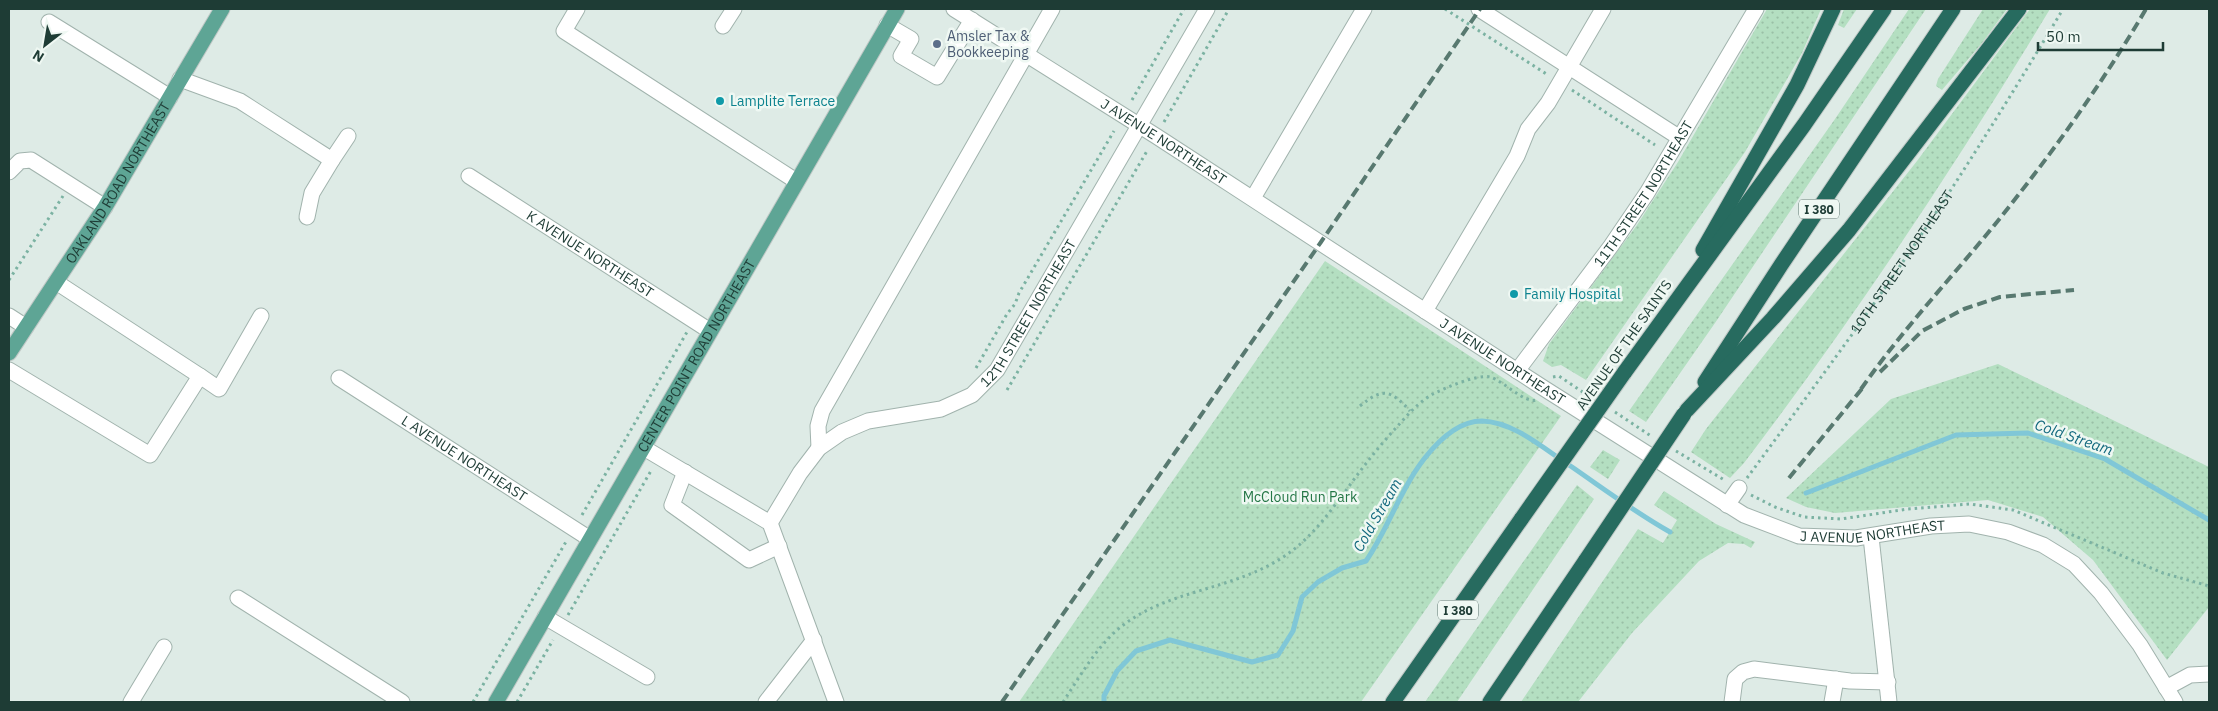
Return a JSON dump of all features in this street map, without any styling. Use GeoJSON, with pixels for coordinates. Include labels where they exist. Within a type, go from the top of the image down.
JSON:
{"type":"FeatureCollection","features":[{"type":"Feature","properties":{"kind":"highway"},"geometry":{"type":"LineString","coordinates":[[1678,298],[1712,234],[1797,85],[1833,9]]}},
{"type":"Feature","properties":{"kind":"highway","name":"AVENUE OF THE SAINTS"},"geometry":{"type":"LineString","coordinates":[[1393,702],[1624,373],[1804,125],[1884,9]]}},
{"type":"Feature","properties":{"kind":"highway","name":"I 380"},"geometry":{"type":"LineString","coordinates":[[1490,702],[1686,412],[1781,265],[1953,9]]}},
{"type":"Feature","properties":{"kind":"highway"},"geometry":{"type":"LineString","coordinates":[[1686,412],[1747,347],[1849,230],[2019,9]]}},
{"type":"Feature","properties":{"kind":"main road","name":"OAKLAND ROAD NORTHEAST"},"geometry":{"type":"LineString","coordinates":[[9,353],[105,207],[222,9]]}},
{"type":"Feature","properties":{"kind":"main road","name":"CENTER POINT ROAD NORTHEAST"},"geometry":{"type":"LineString","coordinates":[[496,702],[897,9]]}},
{"type":"Feature","properties":{"kind":"street"},"geometry":{"type":"LineString","coordinates":[[577,9],[564,31],[796,181]]}},
{"type":"Feature","properties":{"kind":"street"},"geometry":{"type":"LineString","coordinates":[[723,26],[734,9]]}},
{"type":"Feature","properties":{"kind":"street","name":"J AVENUE NORTHEAST"},"geometry":{"type":"LineString","coordinates":[[954,9],[1140,125],[1517,371],[1727,505],[1767,525],[1799,536],[1841,539],[1871,537],[1931,526],[1969,524],[2008,532],[2043,546],[2074,564],[2101,593],[2140,645],[2175,702]]}},
{"type":"Feature","properties":{"kind":"street"},"geometry":{"type":"LineString","coordinates":[[820,448],[818,426],[822,411],[1052,9]]}},
{"type":"Feature","properties":{"kind":"street","name":"12TH STREET NORTHEAST"},"geometry":{"type":"LineString","coordinates":[[770,523],[800,473],[820,448],[842,432],[868,421],[941,409],[972,395],[997,370],[1207,9]]}},
{"type":"Feature","properties":{"kind":"street"},"geometry":{"type":"LineString","coordinates":[[1252,198],[1364,9]]}},
{"type":"Feature","properties":{"kind":"street"},"geometry":{"type":"LineString","coordinates":[[1480,9],[1680,138]]}},
{"type":"Feature","properties":{"kind":"street"},"geometry":{"type":"LineString","coordinates":[[1425,311],[1517,156],[1528,129],[1548,103],[1603,9]]}},
{"type":"Feature","properties":{"kind":"street","name":"11TH STREET NORTHEAST"},"geometry":{"type":"LineString","coordinates":[[1517,371],[1611,246],[1647,193],[1756,9]]}},
{"type":"Feature","properties":{"kind":"street"},"geometry":{"type":"LineString","coordinates":[[887,25],[911,40],[901,56],[937,77],[972,20]]}},
{"type":"Feature","properties":{"kind":"street"},"geometry":{"type":"LineString","coordinates":[[49,22],[170,97]]}},
{"type":"Feature","properties":{"kind":"street"},"geometry":{"type":"LineString","coordinates":[[180,79],[240,101],[332,160]]}},
{"type":"Feature","properties":{"kind":"street"},"geometry":{"type":"LineString","coordinates":[[307,217],[312,193],[348,136]]}},
{"type":"Feature","properties":{"kind":"street"},"geometry":{"type":"LineString","coordinates":[[9,172],[20,161],[31,160],[105,207]]}},
{"type":"Feature","properties":{"kind":"street","name":"K AVENUE NORTHEAST"},"geometry":{"type":"LineString","coordinates":[[469,176],[710,332]]}},
{"type":"Feature","properties":{"kind":"street"},"geometry":{"type":"LineString","coordinates":[[56,282],[219,389],[261,316]]}},
{"type":"Feature","properties":{"kind":"street"},"geometry":{"type":"LineString","coordinates":[[9,316],[26,327]]}},
{"type":"Feature","properties":{"kind":"street"},"geometry":{"type":"LineString","coordinates":[[9,370],[150,456],[200,376]]}},
{"type":"Feature","properties":{"kind":"street","name":"L AVENUE NORTHEAST"},"geometry":{"type":"LineString","coordinates":[[339,378],[590,539]]}},
{"type":"Feature","properties":{"kind":"street"},"geometry":{"type":"LineString","coordinates":[[644,448],[770,523],[836,702]]}},
{"type":"Feature","properties":{"kind":"street"},"geometry":{"type":"LineString","coordinates":[[685,472],[672,505],[749,560],[779,546]]}},
{"type":"Feature","properties":{"kind":"street"},"geometry":{"type":"LineString","coordinates":[[1727,505],[1739,488]]}},
{"type":"Feature","properties":{"kind":"street"},"geometry":{"type":"LineString","coordinates":[[1871,537],[1889,702]]}},
{"type":"Feature","properties":{"kind":"street"},"geometry":{"type":"LineString","coordinates":[[238,598],[402,702]]}},
{"type":"Feature","properties":{"kind":"street"},"geometry":{"type":"LineString","coordinates":[[545,617],[647,677]]}},
{"type":"Feature","properties":{"kind":"street"},"geometry":{"type":"LineString","coordinates":[[766,702],[814,640]]}},
{"type":"Feature","properties":{"kind":"street"},"geometry":{"type":"LineString","coordinates":[[131,702],[164,647]]}},
{"type":"Feature","properties":{"kind":"street"},"geometry":{"type":"LineString","coordinates":[[1732,702],[1735,679],[1743,672],[1754,669],[1836,680],[1888,682]]}},
{"type":"Feature","properties":{"kind":"street"},"geometry":{"type":"LineString","coordinates":[[2166,688],[2190,675],[2209,674]]}},
{"type":"Feature","properties":{"kind":"street"},"geometry":{"type":"LineString","coordinates":[[1832,702],[1836,680]]}},
{"type":"Feature","properties":{"kind":"path"},"geometry":{"type":"LineString","coordinates":[[1132,100],[1184,9]]}},
{"type":"Feature","properties":{"kind":"path"},"geometry":{"type":"LineString","coordinates":[[1164,122],[1229,9]]}},
{"type":"Feature","properties":{"kind":"path","name":"10TH STREET NORTHEAST"},"geometry":{"type":"LineString","coordinates":[[1739,488],[1876,301],[1965,167],[2063,9]]}},
{"type":"Feature","properties":{"kind":"path"},"geometry":{"type":"LineString","coordinates":[[972,375],[1114,131]]}},
{"type":"Feature","properties":{"kind":"path"},"geometry":{"type":"LineString","coordinates":[[1007,390],[1146,151]]}},
{"type":"Feature","properties":{"kind":"path"},"geometry":{"type":"LineString","coordinates":[[9,280],[70,185]]}},
{"type":"Feature","properties":{"kind":"path"},"geometry":{"type":"LineString","coordinates":[[580,518],[688,331]]}},
{"type":"Feature","properties":{"kind":"path"},"geometry":{"type":"LineString","coordinates":[[1553,377],[1559,376],[1595,400]]}},
{"type":"Feature","properties":{"kind":"path"},"geometry":{"type":"LineString","coordinates":[[1063,702],[1104,644],[1132,619],[1153,607],[1264,569],[1299,546],[1327,515],[1370,458],[1410,411],[1432,395],[1449,387],[1486,377],[1500,382],[1530,401],[1537,400]]}},
{"type":"Feature","properties":{"kind":"path"},"geometry":{"type":"LineString","coordinates":[[1360,406],[1374,394],[1386,392],[1397,397],[1410,411]]}},
{"type":"Feature","properties":{"kind":"path"},"geometry":{"type":"LineString","coordinates":[[1611,410],[1660,441]]}},
{"type":"Feature","properties":{"kind":"path"},"geometry":{"type":"LineString","coordinates":[[1668,446],[1725,481]]}},
{"type":"Feature","properties":{"kind":"path"},"geometry":{"type":"LineString","coordinates":[[518,702],[653,468]]}},
{"type":"Feature","properties":{"kind":"path"},"geometry":{"type":"LineString","coordinates":[[473,702],[568,539]]}},
{"type":"Feature","properties":{"kind":"green space"},"geometry":{"type":"Polygon","coordinates":[[[1767,9],[1821,9],[1802,53],[1745,152],[1586,380],[1561,365],[1552,367],[1543,361],[1549,344],[1637,225],[1678,162],[1767,9]]]}},
{"type":"Feature","properties":{"kind":"green space"},"geometry":{"type":"Polygon","coordinates":[[[1844,9],[1857,9],[1844,28],[1838,25],[1844,9]]]}},
{"type":"Feature","properties":{"kind":"green space"},"geometry":{"type":"Polygon","coordinates":[[[1909,9],[1926,9],[1715,323],[1646,422],[1629,411],[1835,119],[1909,9]]]}},
{"type":"Feature","properties":{"kind":"green space"},"geometry":{"type":"Polygon","coordinates":[[[1983,9],[2007,9],[1982,43],[1942,90],[1936,86],[1938,79],[1983,9]]]}},
{"type":"Feature","properties":{"kind":"green space"},"geometry":{"type":"Polygon","coordinates":[[[2030,9],[2050,9],[1978,125],[1903,240],[1865,296],[1744,463],[1730,478],[1691,452],[1706,429],[1917,161],[2030,9]]]}},
{"type":"Feature","properties":{"kind":"green space","name":"McCloud Run Park"},"geometry":{"type":"Polygon","coordinates":[[[1325,261],[1561,416],[1361,702],[1019,702],[1325,261]]]}},
{"type":"Feature","properties":{"kind":"green space"},"geometry":{"type":"Polygon","coordinates":[[[1998,364],[2209,467],[2209,607],[2167,660],[2093,560],[2043,517],[1988,500],[1835,513],[1806,507],[1786,498],[1891,399],[1998,364]]]}},
{"type":"Feature","properties":{"kind":"green space"},"geometry":{"type":"Polygon","coordinates":[[[1603,450],[1620,460],[1608,479],[1590,467],[1603,450]]]}},
{"type":"Feature","properties":{"kind":"green space"},"geometry":{"type":"Polygon","coordinates":[[[1577,485],[1594,499],[1457,702],[1425,702],[1577,485]]]}},
{"type":"Feature","properties":{"kind":"green space"},"geometry":{"type":"Polygon","coordinates":[[[1664,491],[1716,524],[1755,542],[1751,548],[1744,544],[1728,543],[1699,561],[1632,633],[1578,702],[1521,702],[1638,529],[1663,543],[1677,520],[1654,505],[1664,491]]]}},
{"type":"Feature","properties":{"kind":"waterway","name":"Cold Stream"},"geometry":{"type":"LineString","coordinates":[[1104,702],[1104,696],[1117,671],[1136,651],[1170,640],[1252,662],[1278,655],[1293,631],[1302,597],[1318,582],[1342,568],[1366,561],[1408,484],[1424,459],[1449,433],[1465,424],[1482,421],[1506,426],[1518,432],[1540,445],[1632,509],[1670,532]]}},
{"type":"Feature","properties":{"kind":"waterway","name":"Cold Stream"},"geometry":{"type":"LineString","coordinates":[[1806,493],[1956,435],[2028,433],[2105,459],[2209,520]]}},
{"type":"Feature","properties":{"kind":"railway"},"geometry":{"type":"LineString","coordinates":[[1002,702],[1480,9]]}},
{"type":"Feature","properties":{"kind":"railway"},"geometry":{"type":"LineString","coordinates":[[1861,389],[1897,341],[2030,180],[2099,84],[2146,9]]}},
{"type":"Feature","properties":{"kind":"railway"},"geometry":{"type":"LineString","coordinates":[[1880,372],[1922,331],[1964,309],[2000,297],[2074,290]]}},
{"type":"Feature","properties":{"kind":"railway"},"geometry":{"type":"LineString","coordinates":[[1789,478],[1865,385]]}},
{"type":"Feature","properties":{"kind":"place","name":"Amsler Tax & Bookkeeping"},"geometry":{"type":"Point","coordinates":[937,44]}},
{"type":"Feature","properties":{"kind":"place","name":"Lamplite Terrace"},"geometry":{"type":"Point","coordinates":[720,101]}},
{"type":"Feature","properties":{"kind":"place","name":"Family Hospital"},"geometry":{"type":"Point","coordinates":[1514,294]}}]}
